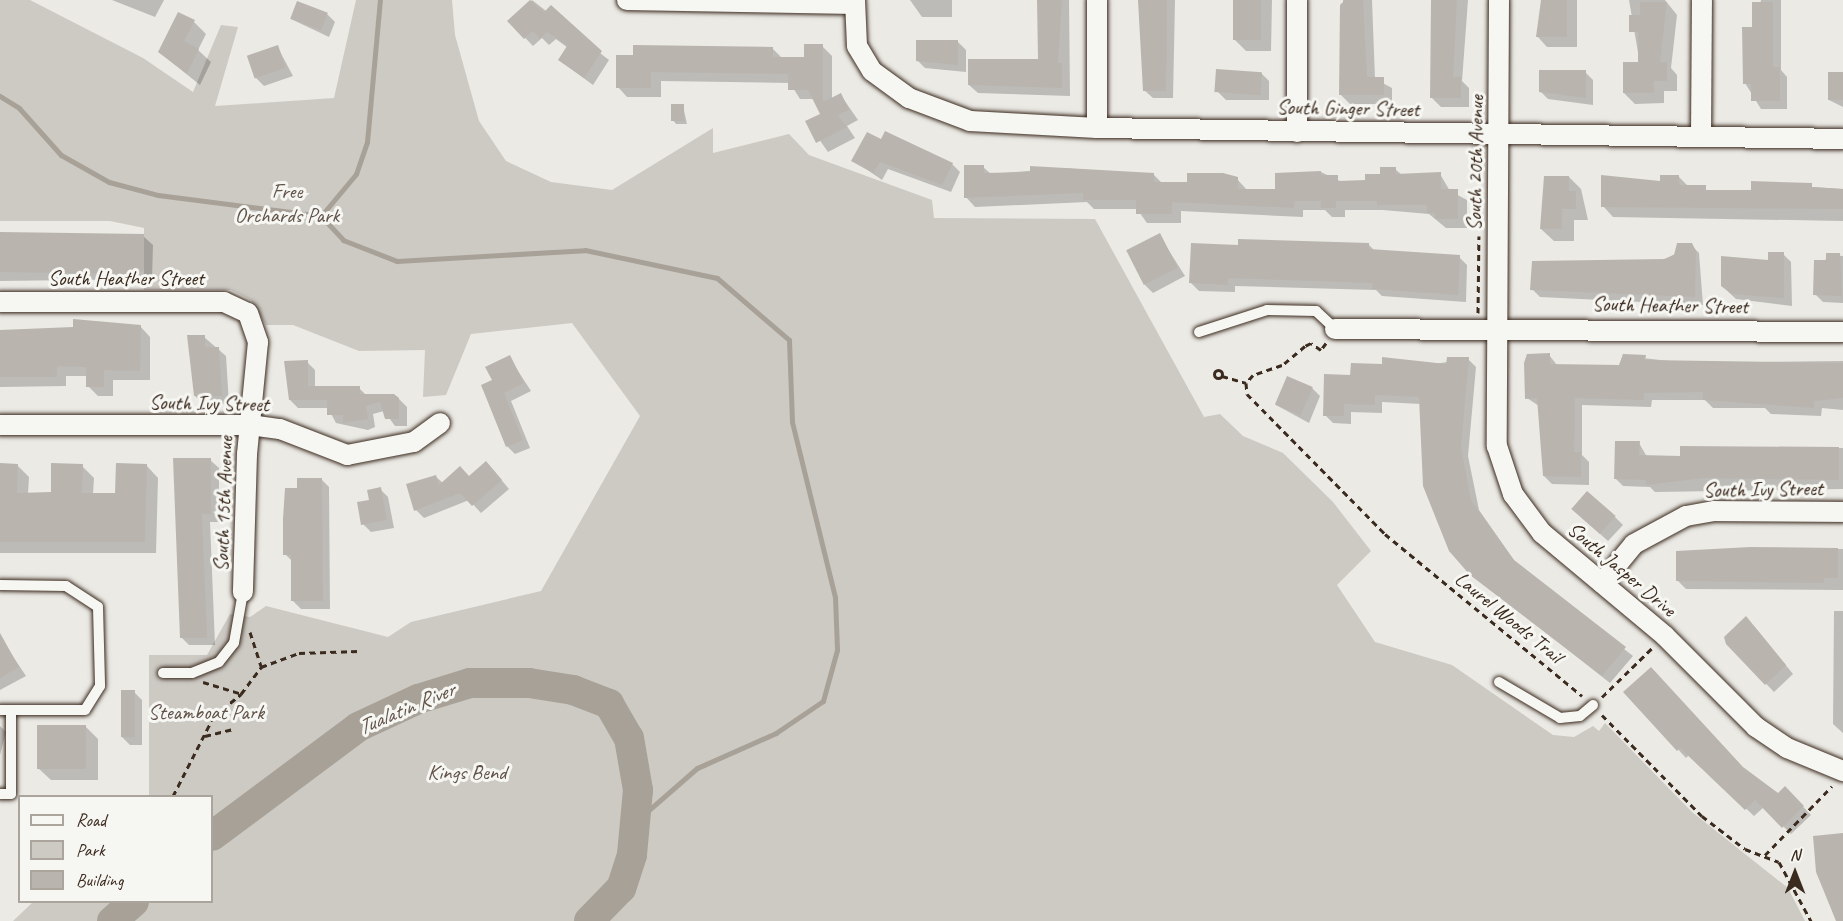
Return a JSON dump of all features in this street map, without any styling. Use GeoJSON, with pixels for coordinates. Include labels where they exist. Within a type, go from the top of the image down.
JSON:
{"type":"FeatureCollection","features":[{"type":"Feature","properties":{"kind":"street"},"geometry":{"type":"LineString","coordinates":[[627,0],[855,2]]}},
{"type":"Feature","properties":{"kind":"street"},"geometry":{"type":"LineString","coordinates":[[1097,0],[1097,129]]}},
{"type":"Feature","properties":{"kind":"street"},"geometry":{"type":"LineString","coordinates":[[1297,0],[1297,132]]}},
{"type":"Feature","properties":{"kind":"street","name":"South 20th Avenue"},"geometry":{"type":"LineString","coordinates":[[1496,327],[1500,134],[1499,0]]}},
{"type":"Feature","properties":{"kind":"street"},"geometry":{"type":"LineString","coordinates":[[1701,137],[1702,0]]}},
{"type":"Feature","properties":{"kind":"street","name":"South Ginger Street"},"geometry":{"type":"LineString","coordinates":[[855,2],[857,46],[869,65],[909,98],[970,121],[1097,129],[1843,139]]}},
{"type":"Feature","properties":{"kind":"street","name":"South Heather Street"},"geometry":{"type":"LineString","coordinates":[[0,302],[224,302],[248,313]]}},
{"type":"Feature","properties":{"kind":"street","name":"South 15th Avenue"},"geometry":{"type":"LineString","coordinates":[[243,592],[250,425],[258,342],[248,313]]}},
{"type":"Feature","properties":{"kind":"street","name":"South Heather Street"},"geometry":{"type":"LineString","coordinates":[[1335,329],[1496,327],[1843,332]]}},
{"type":"Feature","properties":{"kind":"street","name":"South Jasper Drive"},"geometry":{"type":"LineString","coordinates":[[1496,327],[1497,446],[1509,483],[1531,521],[1665,636],[1756,727],[1838,777]]}},
{"type":"Feature","properties":{"kind":"street","name":"South Ivy Street"},"geometry":{"type":"LineString","coordinates":[[0,425],[250,425],[280,429],[347,455],[414,442],[440,423]]}},
{"type":"Feature","properties":{"kind":"street","name":"South Ivy Street"},"geometry":{"type":"LineString","coordinates":[[1602,583],[1634,544],[1686,516],[1715,511],[1843,512]]}},
{"type":"Feature","properties":{"kind":"lane"},"geometry":{"type":"LineString","coordinates":[[1199,332],[1267,310],[1316,311],[1335,329]]}},
{"type":"Feature","properties":{"kind":"lane"},"geometry":{"type":"LineString","coordinates":[[0,585],[66,586],[98,607],[100,686],[85,710],[5,710],[11,794],[0,794]]}},
{"type":"Feature","properties":{"kind":"lane"},"geometry":{"type":"LineString","coordinates":[[163,673],[192,673],[219,662],[234,643],[243,592]]}},
{"type":"Feature","properties":{"kind":"lane"},"geometry":{"type":"LineString","coordinates":[[1500,681],[1560,718],[1580,716],[1593,705]]}},
{"type":"Feature","properties":{"kind":"path"},"geometry":{"type":"LineString","coordinates":[[1222,376],[1246,383],[1311,343],[1321,350]]}},
{"type":"Feature","properties":{"kind":"path","name":"Laurel Woods Trail"},"geometry":{"type":"LineString","coordinates":[[1246,383],[1247,394],[1385,534],[1593,705],[1702,816],[1745,849],[1765,855],[1788,873],[1811,921]]}},
{"type":"Feature","properties":{"kind":"path"},"geometry":{"type":"LineString","coordinates":[[1593,705],[1665,636]]}},
{"type":"Feature","properties":{"kind":"path"},"geometry":{"type":"LineString","coordinates":[[174,795],[214,716],[241,694],[252,676],[276,659],[359,651]]}},
{"type":"Feature","properties":{"kind":"path"},"geometry":{"type":"LineString","coordinates":[[192,673],[220,690],[241,694]]}},
{"type":"Feature","properties":{"kind":"path"},"geometry":{"type":"LineString","coordinates":[[205,736],[233,729]]}},
{"type":"Feature","properties":{"kind":"path"},"geometry":{"type":"LineString","coordinates":[[1765,855],[1821,804],[1838,777]]}},
{"type":"Feature","properties":{"kind":"green space"},"geometry":{"type":"Polygon","coordinates":[[[0,0],[30,0],[143,58],[193,92],[221,25],[238,27],[215,106],[334,98],[356,0],[452,0],[455,35],[479,121],[506,161],[551,182],[612,190],[713,128],[713,153],[789,134],[809,155],[932,200],[934,218],[1095,219],[1204,417],[1220,414],[1243,436],[1283,453],[1333,502],[1371,551],[1337,585],[1375,642],[1452,665],[1553,735],[1574,737],[1593,726],[1599,731],[1605,723],[1692,812],[1788,888],[1805,921],[13,921],[32,903],[213,903],[213,795],[149,795],[149,655],[207,655],[230,614],[250,617],[266,606],[388,637],[411,622],[541,591],[640,416],[572,323],[471,334],[446,395],[423,397],[425,350],[359,351],[293,325],[266,325],[251,300],[231,290],[144,290],[144,228],[110,221],[0,221],[0,0]]]}},
{"type":"Feature","properties":{"kind":"building"},"geometry":{"type":"Polygon","coordinates":[[[530,0],[544,12],[551,5],[602,51],[584,78],[558,60],[567,46],[547,32],[540,39],[533,31],[524,39],[507,21],[530,0]]]}},
{"type":"Feature","properties":{"kind":"building"},"geometry":{"type":"Polygon","coordinates":[[[1037,0],[1062,0],[1058,63],[1062,63],[1062,88],[968,85],[968,59],[1038,59],[1037,0]]]}},
{"type":"Feature","properties":{"kind":"building"},"geometry":{"type":"Polygon","coordinates":[[[1138,0],[1167,0],[1166,91],[1143,91],[1138,0]]]}},
{"type":"Feature","properties":{"kind":"building"},"geometry":{"type":"Polygon","coordinates":[[[1233,0],[1261,0],[1261,40],[1233,40],[1233,0]]]}},
{"type":"Feature","properties":{"kind":"building"},"geometry":{"type":"Polygon","coordinates":[[[1345,0],[1363,0],[1367,77],[1384,77],[1384,95],[1339,95],[1340,5],[1345,0]]]}},
{"type":"Feature","properties":{"kind":"building"},"geometry":{"type":"Polygon","coordinates":[[[1431,0],[1457,0],[1453,77],[1461,77],[1461,98],[1430,98],[1431,0]]]}},
{"type":"Feature","properties":{"kind":"building"},"geometry":{"type":"Polygon","coordinates":[[[1541,0],[1567,0],[1567,37],[1536,37],[1541,0]]]}},
{"type":"Feature","properties":{"kind":"building"},"geometry":{"type":"Polygon","coordinates":[[[297,1],[328,13],[321,31],[290,19],[297,1]]]}},
{"type":"Feature","properties":{"kind":"building"},"geometry":{"type":"Polygon","coordinates":[[[1640,2],[1667,2],[1660,62],[1667,62],[1667,81],[1654,81],[1654,93],[1623,93],[1623,62],[1638,62],[1638,32],[1629,32],[1629,15],[1640,15],[1640,2]]]}},
{"type":"Feature","properties":{"kind":"building"},"geometry":{"type":"Polygon","coordinates":[[[1752,2],[1773,2],[1773,67],[1780,67],[1780,101],[1751,101],[1751,84],[1743,84],[1742,27],[1752,27],[1752,2]]]}},
{"type":"Feature","properties":{"kind":"building"},"geometry":{"type":"Polygon","coordinates":[[[178,12],[195,20],[184,41],[199,49],[187,74],[158,52],[178,12]]]}},
{"type":"Feature","properties":{"kind":"building"},"geometry":{"type":"Polygon","coordinates":[[[916,40],[958,40],[958,65],[916,61],[916,40]]]}},
{"type":"Feature","properties":{"kind":"building"},"geometry":{"type":"Polygon","coordinates":[[[804,44],[823,44],[823,102],[841,93],[849,110],[838,115],[847,127],[816,143],[805,121],[820,114],[808,90],[788,90],[788,74],[651,72],[651,88],[616,88],[616,55],[633,55],[633,45],[773,47],[773,57],[804,57],[804,44]]]}},
{"type":"Feature","properties":{"kind":"building"},"geometry":{"type":"Polygon","coordinates":[[[278,45],[286,68],[255,78],[247,56],[278,45]]]}},
{"type":"Feature","properties":{"kind":"building"},"geometry":{"type":"Polygon","coordinates":[[[1216,69],[1262,72],[1260,95],[1214,92],[1216,69]]]}},
{"type":"Feature","properties":{"kind":"building"},"geometry":{"type":"Polygon","coordinates":[[[1539,70],[1586,70],[1586,98],[1539,92],[1539,70]]]}},
{"type":"Feature","properties":{"kind":"building"},"geometry":{"type":"Polygon","coordinates":[[[1828,72],[1843,72],[1843,100],[1828,100],[1828,72]]]}},
{"type":"Feature","properties":{"kind":"building"},"geometry":{"type":"Polygon","coordinates":[[[671,104],[684,104],[684,121],[671,121],[671,104]]]}},
{"type":"Feature","properties":{"kind":"building"},"geometry":{"type":"Polygon","coordinates":[[[885,131],[953,163],[942,185],[880,162],[873,173],[851,161],[867,132],[881,139],[885,131]]]}},
{"type":"Feature","properties":{"kind":"building"},"geometry":{"type":"Polygon","coordinates":[[[964,165],[984,165],[984,173],[1030,172],[1030,166],[1154,173],[1154,182],[1187,182],[1187,173],[1223,173],[1238,177],[1238,189],[1275,189],[1275,173],[1321,171],[1321,175],[1338,175],[1338,181],[1365,180],[1365,174],[1380,174],[1380,167],[1396,167],[1396,174],[1441,172],[1441,189],[1458,189],[1458,219],[1435,219],[1435,213],[1427,213],[1427,205],[1377,205],[1377,201],[1336,201],[1336,208],[1321,208],[1321,201],[1294,201],[1294,208],[1172,202],[1172,214],[1136,214],[1136,200],[1083,200],[1083,193],[964,198],[964,165]]]}},
{"type":"Feature","properties":{"kind":"building"},"geometry":{"type":"Polygon","coordinates":[[[1601,175],[1660,181],[1660,175],[1679,175],[1679,185],[1706,185],[1706,190],[1751,190],[1751,181],[1812,183],[1812,187],[1843,189],[1843,209],[1601,207],[1601,175]]]}},
{"type":"Feature","properties":{"kind":"building"},"geometry":{"type":"Polygon","coordinates":[[[1544,176],[1569,176],[1569,191],[1576,191],[1576,209],[1562,209],[1562,229],[1540,229],[1544,176]]]}},
{"type":"Feature","properties":{"kind":"building"},"geometry":{"type":"Polygon","coordinates":[[[0,232],[144,234],[144,269],[138,274],[0,272],[0,232]]]}},
{"type":"Feature","properties":{"kind":"building"},"geometry":{"type":"Polygon","coordinates":[[[1160,233],[1178,268],[1144,285],[1126,250],[1160,233]]]}},
{"type":"Feature","properties":{"kind":"building"},"geometry":{"type":"Polygon","coordinates":[[[1238,239],[1369,243],[1369,249],[1460,255],[1458,295],[1372,289],[1373,283],[1228,278],[1228,285],[1189,283],[1191,243],[1238,245],[1238,239]]]}},
{"type":"Feature","properties":{"kind":"building"},"geometry":{"type":"Polygon","coordinates":[[[1677,243],[1692,243],[1696,251],[1695,297],[1530,290],[1532,261],[1664,259],[1674,255],[1677,243]]]}},
{"type":"Feature","properties":{"kind":"building"},"geometry":{"type":"Polygon","coordinates":[[[1768,252],[1784,252],[1784,298],[1732,294],[1721,286],[1721,256],[1768,260],[1768,252]]]}},
{"type":"Feature","properties":{"kind":"building"},"geometry":{"type":"Polygon","coordinates":[[[1826,253],[1840,253],[1842,296],[1813,295],[1814,260],[1826,260],[1826,253]]]}},
{"type":"Feature","properties":{"kind":"building"},"geometry":{"type":"Polygon","coordinates":[[[73,319],[141,325],[140,371],[104,370],[104,387],[86,387],[86,367],[57,366],[57,377],[0,377],[0,330],[73,327],[73,319]]]}},
{"type":"Feature","properties":{"kind":"building"},"geometry":{"type":"Polygon","coordinates":[[[187,335],[205,335],[205,347],[219,347],[222,396],[194,396],[187,335]]]}},
{"type":"Feature","properties":{"kind":"building"},"geometry":{"type":"Polygon","coordinates":[[[1550,353],[1550,364],[1619,365],[1623,354],[1646,355],[1645,360],[1843,363],[1843,398],[1814,401],[1814,408],[1703,400],[1703,392],[1644,393],[1644,400],[1575,398],[1574,452],[1581,452],[1581,477],[1543,476],[1537,398],[1525,399],[1524,363],[1527,354],[1550,353]]]}},
{"type":"Feature","properties":{"kind":"building"},"geometry":{"type":"Polygon","coordinates":[[[510,355],[524,383],[504,393],[523,440],[506,447],[481,385],[492,380],[485,367],[510,355]]]}},
{"type":"Feature","properties":{"kind":"building"},"geometry":{"type":"Polygon","coordinates":[[[1382,357],[1446,364],[1447,357],[1469,357],[1461,447],[1471,500],[1514,560],[1626,647],[1602,676],[1470,575],[1449,551],[1423,486],[1419,397],[1375,395],[1375,405],[1344,404],[1344,416],[1323,416],[1324,374],[1350,375],[1351,363],[1382,364],[1382,357]]]}},
{"type":"Feature","properties":{"kind":"building"},"geometry":{"type":"Polygon","coordinates":[[[308,360],[308,386],[360,386],[360,394],[394,394],[399,398],[399,419],[385,419],[380,402],[366,406],[368,419],[343,423],[343,415],[327,415],[327,400],[289,400],[284,361],[308,360]]]}},
{"type":"Feature","properties":{"kind":"building"},"geometry":{"type":"Polygon","coordinates":[[[1287,376],[1313,387],[1301,415],[1275,405],[1287,376]]]}},
{"type":"Feature","properties":{"kind":"building"},"geometry":{"type":"Polygon","coordinates":[[[1615,441],[1640,441],[1639,455],[1680,456],[1680,446],[1839,447],[1839,480],[1704,478],[1646,485],[1646,480],[1614,479],[1615,441]]]}},
{"type":"Feature","properties":{"kind":"building"},"geometry":{"type":"Polygon","coordinates":[[[173,458],[211,458],[211,514],[202,514],[207,638],[180,638],[173,458]]]}},
{"type":"Feature","properties":{"kind":"building"},"geometry":{"type":"Polygon","coordinates":[[[486,461],[502,480],[472,506],[460,493],[414,511],[406,484],[436,475],[439,485],[460,466],[469,476],[486,461]]]}},
{"type":"Feature","properties":{"kind":"building"},"geometry":{"type":"Polygon","coordinates":[[[0,463],[18,464],[17,493],[51,492],[51,463],[83,464],[82,493],[115,493],[116,463],[147,464],[145,542],[0,542],[0,463]]]}},
{"type":"Feature","properties":{"kind":"building"},"geometry":{"type":"Polygon","coordinates":[[[297,478],[322,478],[323,601],[291,601],[291,555],[283,555],[283,519],[285,488],[297,488],[297,478]]]}},
{"type":"Feature","properties":{"kind":"building"},"geometry":{"type":"Polygon","coordinates":[[[381,487],[387,520],[361,525],[357,502],[369,500],[367,490],[381,487]]]}},
{"type":"Feature","properties":{"kind":"building"},"geometry":{"type":"Polygon","coordinates":[[[1587,491],[1616,516],[1600,534],[1571,509],[1587,491]]]}},
{"type":"Feature","properties":{"kind":"building"},"geometry":{"type":"Polygon","coordinates":[[[1750,547],[1838,548],[1838,578],[1824,578],[1824,583],[1676,581],[1676,551],[1750,547]]]}},
{"type":"Feature","properties":{"kind":"building"},"geometry":{"type":"Polygon","coordinates":[[[1746,616],[1786,665],[1765,685],[1726,644],[1724,637],[1746,616]]]}},
{"type":"Feature","properties":{"kind":"building"},"geometry":{"type":"Polygon","coordinates":[[[0,633],[19,667],[0,678],[0,633]]]}},
{"type":"Feature","properties":{"kind":"building"},"geometry":{"type":"Polygon","coordinates":[[[1651,667],[1743,767],[1778,793],[1785,786],[1804,806],[1782,828],[1755,800],[1745,810],[1680,748],[1677,751],[1623,692],[1651,667]]]}},
{"type":"Feature","properties":{"kind":"building"},"geometry":{"type":"Polygon","coordinates":[[[121,690],[135,690],[135,737],[121,737],[121,690]]]}},
{"type":"Feature","properties":{"kind":"building"},"geometry":{"type":"Polygon","coordinates":[[[37,725],[86,725],[86,769],[37,769],[37,725]]]}},
{"type":"Feature","properties":{"kind":"building"},"geometry":{"type":"Polygon","coordinates":[[[1843,833],[1843,921],[1836,921],[1816,872],[1813,836],[1843,833]]]}},
{"type":"Feature","properties":{"kind":"waterway"},"geometry":{"type":"LineString","coordinates":[[321,216],[356,174],[367,142],[380,0]]}},
{"type":"Feature","properties":{"kind":"waterway"},"geometry":{"type":"LineString","coordinates":[[0,96],[19,108],[61,155],[109,182],[158,195],[321,216],[343,240],[397,261],[585,250],[717,278],[789,340],[792,422],[835,597],[837,650],[823,701],[776,733],[697,768],[635,822]]}},
{"type":"Feature","properties":{"kind":"waterway","name":"Tualatin River"},"geometry":{"type":"LineString","coordinates":[[213,835],[358,727],[418,699],[470,683],[529,683],[573,690],[609,704],[629,738],[638,790],[632,855],[621,888],[589,921]]}},
{"type":"Feature","properties":{"kind":"waterway","name":"Tualatin River"},"geometry":{"type":"LineString","coordinates":[[112,921],[133,903]]}},
{"type":"Feature","properties":{"kind":"park label","name":"Free Orchards Park"},"geometry":{"type":"Point","coordinates":[287,203]}},
{"type":"Feature","properties":{"kind":"park label","name":"Steamboat Park"},"geometry":{"type":"Point","coordinates":[206,712]}},
{"type":"Feature","properties":{"kind":"park label","name":"Kings Bend"},"geometry":{"type":"Point","coordinates":[467,772]}}]}
